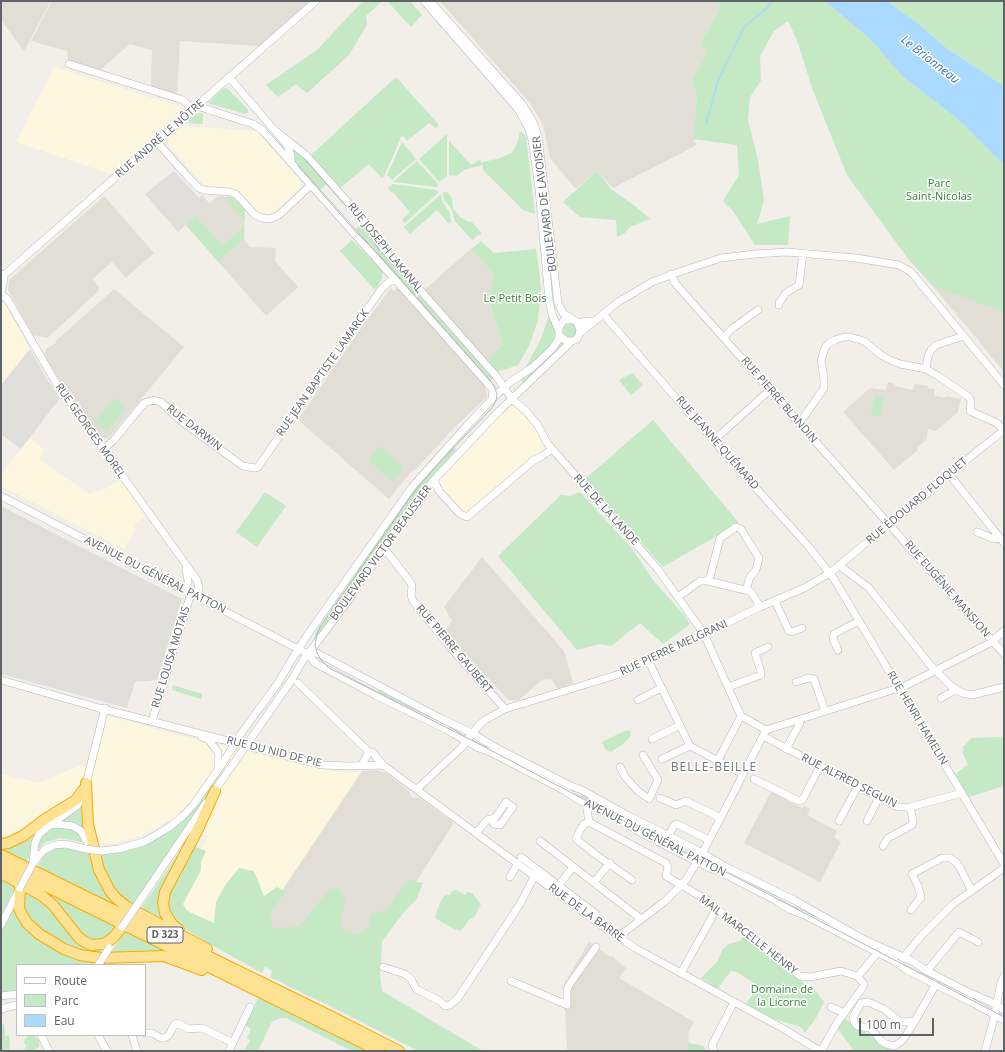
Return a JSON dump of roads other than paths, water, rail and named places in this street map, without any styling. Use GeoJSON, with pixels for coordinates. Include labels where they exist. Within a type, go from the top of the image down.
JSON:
{"type":"FeatureCollection","features":[{"type":"Feature","properties":{"kind":"highway"},"geometry":{"type":"LineString","coordinates":[[1,844],[8,843],[22,836],[45,819],[76,800],[85,786]]}},
{"type":"Feature","properties":{"kind":"highway"},"geometry":{"type":"LineString","coordinates":[[85,786],[88,824],[99,870],[110,891],[116,898],[127,907],[254,975],[319,1007],[328,1015]]}},
{"type":"Feature","properties":{"kind":"highway"},"geometry":{"type":"LineString","coordinates":[[202,946],[176,928],[166,916],[163,903],[165,892],[198,829],[216,789]]}},
{"type":"Feature","properties":{"kind":"highway","name":"D 323"},"geometry":{"type":"LineString","coordinates":[[1,855],[400,1051]]}},
{"type":"Feature","properties":{"kind":"highway","name":"D 323"},"geometry":{"type":"LineString","coordinates":[[1,864],[379,1051]]}},
{"type":"Feature","properties":{"kind":"highway"},"geometry":{"type":"LineString","coordinates":[[1,873],[41,895],[53,905],[79,938],[85,942],[91,945],[104,944],[119,933]]}},
{"type":"Feature","properties":{"kind":"highway"},"geometry":{"type":"LineString","coordinates":[[20,888],[19,908],[27,923],[39,934],[64,949],[80,955],[101,958],[164,956],[241,986],[248,986]]}},
{"type":"Feature","properties":{"kind":"highway"},"geometry":{"type":"LineString","coordinates":[[129,964],[156,956]]}},
{"type":"Feature","properties":{"kind":"street","name":"RUE ANDRÉ LE NÔTRE"},"geometry":{"type":"LineString","coordinates":[[2,275],[157,142],[316,1]]}},
{"type":"Feature","properties":{"kind":"street","name":"BOULEVARD DE LAVOISIER"},"geometry":{"type":"LineString","coordinates":[[424,1],[518,109],[529,129],[539,189],[549,300],[552,314],[558,329]]}},
{"type":"Feature","properties":{"kind":"street","name":"BOULEVARD DE LAVOISIER"},"geometry":{"type":"LineString","coordinates":[[430,1],[523,105],[533,122],[538,136],[558,303],[563,313],[575,321]]}},
{"type":"Feature","properties":{"kind":"street"},"geometry":{"type":"LineString","coordinates":[[69,64],[183,100],[195,108],[259,127],[291,163]]}},
{"type":"Feature","properties":{"kind":"street","name":"RUE JOSEPH LAKANAL"},"geometry":{"type":"LineString","coordinates":[[229,77],[277,132],[288,148],[291,163],[394,278],[494,395]]}},
{"type":"Feature","properties":{"kind":"street","name":"RUE JOSEPH LAKANAL"},"geometry":{"type":"LineString","coordinates":[[277,132],[309,159],[368,226],[384,249],[506,388]]}},
{"type":"Feature","properties":{"kind":"street"},"geometry":{"type":"LineString","coordinates":[[157,142],[199,188],[236,194],[254,214],[262,218],[270,219],[279,215],[311,185]]}},
{"type":"Feature","properties":{"kind":"street"},"geometry":{"type":"LineString","coordinates":[[594,321],[564,320],[558,329],[560,337],[566,341],[577,339],[580,333],[593,324],[594,321],[633,292],[671,274],[721,258],[787,252],[849,257],[899,265],[911,272],[1004,385]]}},
{"type":"Feature","properties":{"kind":"street"},"geometry":{"type":"LineString","coordinates":[[779,305],[786,293],[799,285],[803,253]]}},
{"type":"Feature","properties":{"kind":"street","name":"RUE PIERRE BLANDIN"},"geometry":{"type":"LineString","coordinates":[[671,274],[675,283],[889,524]]}},
{"type":"Feature","properties":{"kind":"street"},"geometry":{"type":"LineString","coordinates":[[1,293],[4,281],[2,275]]}},
{"type":"Feature","properties":{"kind":"street","name":"RUE JEAN BAPTISTE LAMARCK"},"geometry":{"type":"LineString","coordinates":[[255,468],[260,465],[382,288],[394,278]]}},
{"type":"Feature","properties":{"kind":"street","name":"RUE GEORGES MOREL"},"geometry":{"type":"LineString","coordinates":[[1,293],[8,300],[56,383],[197,580]]}},
{"type":"Feature","properties":{"kind":"street"},"geometry":{"type":"LineString","coordinates":[[724,337],[733,328],[758,310]]}},
{"type":"Feature","properties":{"kind":"street","name":"RUE JEANNE QUÉMARD"},"geometry":{"type":"LineString","coordinates":[[603,314],[809,547],[830,573]]}},
{"type":"Feature","properties":{"kind":"street"},"geometry":{"type":"LineString","coordinates":[[575,321],[580,329],[580,333]]}},
{"type":"Feature","properties":{"kind":"street"},"geometry":{"type":"LineString","coordinates":[[926,369],[928,356],[936,345],[964,336]]}},
{"type":"Feature","properties":{"kind":"street","name":"BOULEVARD VICTOR BEAUSSIER"},"geometry":{"type":"LineString","coordinates":[[33,863],[42,852],[54,845],[65,844],[101,851],[118,850],[144,842],[168,828],[188,810],[201,796],[236,742],[278,683],[308,634],[412,487],[494,395],[506,388],[533,366],[553,348],[560,337]]}},
{"type":"Feature","properties":{"kind":"street"},"geometry":{"type":"LineString","coordinates":[[799,424],[824,388],[821,360],[825,348],[835,340],[844,337],[855,337],[869,343],[881,355],[890,360],[904,365],[926,369],[969,397],[971,401],[970,411],[997,423],[1003,430]]}},
{"type":"Feature","properties":{"kind":"street","name":"BOULEVARD VICTOR BEAUSSIER"},"geometry":{"type":"LineString","coordinates":[[98,964],[308,654],[348,601],[406,515],[434,480],[512,399],[572,341]]}},
{"type":"Feature","properties":{"kind":"street","name":"RUE DE LA LANDE"},"geometry":{"type":"LineString","coordinates":[[506,388],[512,399],[526,411],[537,424],[547,443],[552,449],[657,568],[704,634],[741,716]]}},
{"type":"Feature","properties":{"kind":"street"},"geometry":{"type":"LineString","coordinates":[[714,440],[770,390]]}},
{"type":"Feature","properties":{"kind":"street"},"geometry":{"type":"LineString","coordinates":[[494,395],[512,399]]}},
{"type":"Feature","properties":{"kind":"street","name":"RUE DARWIN"},"geometry":{"type":"LineString","coordinates":[[103,450],[114,440],[144,403],[154,400],[161,402],[181,420],[244,466],[255,468]]}},
{"type":"Feature","properties":{"kind":"street","name":"RUE ÉDOUARD FLOQUET"},"geometry":{"type":"LineString","coordinates":[[830,573],[1003,430]]}},
{"type":"Feature","properties":{"kind":"street"},"geometry":{"type":"LineString","coordinates":[[434,480],[439,491],[460,514],[467,517],[529,464],[552,449]]}},
{"type":"Feature","properties":{"kind":"street"},"geometry":{"type":"LineString","coordinates":[[949,474],[995,532],[1003,538]]}},
{"type":"Feature","properties":{"kind":"street"},"geometry":{"type":"LineString","coordinates":[[428,489],[439,491]]}},
{"type":"Feature","properties":{"kind":"street","name":"AVENUE DU GÉNÉRAL PATTON"},"geometry":{"type":"LineString","coordinates":[[1,496],[299,649],[308,654],[315,663],[490,752],[907,970],[995,1010],[1004,1010]]}},
{"type":"Feature","properties":{"kind":"street","name":"RUE EUGÉNIE MANSION"},"geometry":{"type":"LineString","coordinates":[[889,524],[1004,654]]}},
{"type":"Feature","properties":{"kind":"street"},"geometry":{"type":"LineString","coordinates":[[709,581],[720,538],[736,527],[741,529],[759,558],[756,570],[750,577],[746,590]]}},
{"type":"Feature","properties":{"kind":"street"},"geometry":{"type":"LineString","coordinates":[[977,532],[994,539],[1003,538]]}},
{"type":"Feature","properties":{"kind":"street","name":"RUE PIERRE GAUBERT"},"geometry":{"type":"LineString","coordinates":[[383,549],[393,559],[412,585],[411,595],[413,601],[450,647],[505,709]]}},
{"type":"Feature","properties":{"kind":"street","name":"RUE GEORGES MOREL"},"geometry":{"type":"LineString","coordinates":[[185,565],[192,594]]}},
{"type":"Feature","properties":{"kind":"street"},"geometry":{"type":"LineString","coordinates":[[839,565],[869,588],[935,671],[951,686],[972,695],[1004,687]]}},
{"type":"Feature","properties":{"kind":"street","name":"RUE PIERRE MELGRANI"},"geometry":{"type":"LineString","coordinates":[[417,789],[466,741],[485,720],[505,709],[616,676],[649,662],[760,607],[804,588],[830,573]]}},
{"type":"Feature","properties":{"kind":"street","name":"RUE HENRI HAMELIN"},"geometry":{"type":"LineString","coordinates":[[830,573],[1004,864]]}},
{"type":"Feature","properties":{"kind":"street"},"geometry":{"type":"LineString","coordinates":[[175,586],[188,577],[197,580],[199,588],[192,594]]}},
{"type":"Feature","properties":{"kind":"street"},"geometry":{"type":"LineString","coordinates":[[678,598],[700,581],[709,581],[746,590],[752,594],[760,607]]}},
{"type":"Feature","properties":{"kind":"street","name":"RUE LOUISA MOTAIS"},"geometry":{"type":"LineString","coordinates":[[152,721],[192,594]]}},
{"type":"Feature","properties":{"kind":"street"},"geometry":{"type":"LineString","coordinates":[[775,601],[789,631],[792,632],[802,628]]}},
{"type":"Feature","properties":{"kind":"street"},"geometry":{"type":"LineString","coordinates":[[838,650],[833,639],[834,634],[859,621]]}},
{"type":"Feature","properties":{"kind":"street"},"geometry":{"type":"LineString","coordinates":[[618,937],[682,886],[710,840],[764,733],[800,719],[899,688],[993,641],[1004,631]]}},
{"type":"Feature","properties":{"kind":"street"},"geometry":{"type":"LineString","coordinates":[[728,687],[761,675],[755,653],[768,647]]}},
{"type":"Feature","properties":{"kind":"street","name":"AVENUE DU GÉNÉRAL PATTON"},"geometry":{"type":"LineString","coordinates":[[308,654],[317,652],[442,719],[669,835],[728,868],[794,900],[865,940],[904,958],[927,971],[995,1010],[1004,1020]]}},
{"type":"Feature","properties":{"kind":"street"},"geometry":{"type":"LineString","coordinates":[[649,662],[690,746],[743,774]]}},
{"type":"Feature","properties":{"kind":"street"},"geometry":{"type":"LineString","coordinates":[[796,682],[809,678],[813,678],[815,680],[825,711]]}},
{"type":"Feature","properties":{"kind":"street","name":"RUE DU NID DE PIE"},"geometry":{"type":"LineString","coordinates":[[1,680],[95,702],[105,708],[141,718],[322,765],[383,765]]}},
{"type":"Feature","properties":{"kind":"street","name":"RUE DE LA BARRE"},"geometry":{"type":"LineString","coordinates":[[298,683],[369,752],[372,752],[383,765],[476,833],[519,860],[534,875],[595,917],[618,937],[635,948],[784,1029],[820,1051]]}},
{"type":"Feature","properties":{"kind":"street"},"geometry":{"type":"LineString","coordinates":[[638,700],[661,688]]}},
{"type":"Feature","properties":{"kind":"street"},"geometry":{"type":"LineString","coordinates":[[941,698],[952,692],[955,688]]}},
{"type":"Feature","properties":{"kind":"street"},"geometry":{"type":"LineString","coordinates":[[1,925],[33,863],[35,843],[39,834],[77,806],[83,795],[105,708]]}},
{"type":"Feature","properties":{"kind":"street"},"geometry":{"type":"LineString","coordinates":[[718,760],[741,716]]}},
{"type":"Feature","properties":{"kind":"street","name":"RUE ALFRED SEGUIN"},"geometry":{"type":"LineString","coordinates":[[741,716],[786,749],[898,807],[910,807],[962,793]]}},
{"type":"Feature","properties":{"kind":"street"},"geometry":{"type":"LineString","coordinates":[[786,749],[800,723],[800,719]]}},
{"type":"Feature","properties":{"kind":"street"},"geometry":{"type":"LineString","coordinates":[[652,739],[680,725]]}},
{"type":"Feature","properties":{"kind":"street","name":"RUE DU NID DE PIE"},"geometry":{"type":"LineString","coordinates":[[189,731],[209,740],[213,744],[218,752],[218,770]]}},
{"type":"Feature","properties":{"kind":"street","name":"BOULEVARD VICTOR BEAUSSIER"},"geometry":{"type":"LineString","coordinates":[[216,789],[221,777],[239,747],[239,744],[236,742]]}},
{"type":"Feature","properties":{"kind":"street"},"geometry":{"type":"LineString","coordinates":[[662,759],[690,746]]}},
{"type":"Feature","properties":{"kind":"street"},"geometry":{"type":"LineString","coordinates":[[361,766],[369,752]]}},
{"type":"Feature","properties":{"kind":"street"},"geometry":{"type":"LineString","coordinates":[[620,767],[626,778],[638,791],[649,799],[658,780],[643,755]]}},
{"type":"Feature","properties":{"kind":"street"},"geometry":{"type":"LineString","coordinates":[[754,779],[799,801],[803,799],[820,766]]}},
{"type":"Feature","properties":{"kind":"street"},"geometry":{"type":"LineString","coordinates":[[839,821],[858,786]]}},
{"type":"Feature","properties":{"kind":"street"},"geometry":{"type":"LineString","coordinates":[[866,821],[879,797]]}},
{"type":"Feature","properties":{"kind":"street"},"geometry":{"type":"LineString","coordinates":[[660,798],[676,805],[686,800],[721,818]]}},
{"type":"Feature","properties":{"kind":"street"},"geometry":{"type":"LineString","coordinates":[[586,803],[589,822],[584,824],[576,839],[632,880]]}},
{"type":"Feature","properties":{"kind":"street"},"geometry":{"type":"LineString","coordinates":[[883,846],[888,838],[912,826],[913,821],[910,807]]}},
{"type":"Feature","properties":{"kind":"street"},"geometry":{"type":"LineString","coordinates":[[476,833],[486,820],[491,820]]}},
{"type":"Feature","properties":{"kind":"street","name":"MAIL MARCELLE HENRY"},"geometry":{"type":"LineString","coordinates":[[589,822],[666,863],[668,867],[666,876],[705,899],[800,976],[810,977],[841,972],[857,976]]}},
{"type":"Feature","properties":{"kind":"street"},"geometry":{"type":"LineString","coordinates":[[50,825],[64,824],[73,826],[81,831],[89,844],[99,870]]}},
{"type":"Feature","properties":{"kind":"street"},"geometry":{"type":"LineString","coordinates":[[669,835],[674,825],[677,824],[710,840]]}},
{"type":"Feature","properties":{"kind":"street"},"geometry":{"type":"LineString","coordinates":[[540,841],[641,919]]}},
{"type":"Feature","properties":{"kind":"street"},"geometry":{"type":"LineString","coordinates":[[911,910],[921,897],[912,874],[942,858],[950,858],[956,862],[972,891]]}},
{"type":"Feature","properties":{"kind":"street"},"geometry":{"type":"LineString","coordinates":[[510,877],[519,860],[559,885],[595,917]]}},
{"type":"Feature","properties":{"kind":"street"},"geometry":{"type":"LineString","coordinates":[[594,882],[610,863]]}},
{"type":"Feature","properties":{"kind":"street"},"geometry":{"type":"LineString","coordinates":[[559,885],[573,867]]}},
{"type":"Feature","properties":{"kind":"street"},"geometry":{"type":"LineString","coordinates":[[904,958],[922,935],[953,904],[1004,868]]}},
{"type":"Feature","properties":{"kind":"street"},"geometry":{"type":"LineString","coordinates":[[383,968],[405,974],[411,979],[416,989],[440,1001],[445,1006],[450,1005],[458,998],[516,910],[534,875]]}},
{"type":"Feature","properties":{"kind":"street"},"geometry":{"type":"LineString","coordinates":[[681,973],[717,908]]}},
{"type":"Feature","properties":{"kind":"street"},"geometry":{"type":"LineString","coordinates":[[927,971],[958,932],[978,942]]}},
{"type":"Feature","properties":{"kind":"street"},"geometry":{"type":"LineString","coordinates":[[511,980],[566,1005],[567,990],[569,985],[581,966],[596,947]]}},
{"type":"Feature","properties":{"kind":"street"},"geometry":{"type":"LineString","coordinates":[[820,1051],[837,1023],[863,987],[864,984],[857,976],[877,953]]}},
{"type":"Feature","properties":{"kind":"street"},"geometry":{"type":"LineString","coordinates":[[985,1051],[1004,976]]}},
{"type":"Feature","properties":{"kind":"street"},"geometry":{"type":"LineString","coordinates":[[915,1021],[900,1021],[884,1009],[868,1002],[861,1003],[853,1017],[854,1022],[858,1026],[870,1028],[880,1040],[891,1046],[895,1046],[903,1040],[915,1021],[936,984]]}},
{"type":"Feature","properties":{"kind":"street"},"geometry":{"type":"LineString","coordinates":[[1,996],[16,994]]}},
{"type":"Feature","properties":{"kind":"street"},"geometry":{"type":"LineString","coordinates":[[714,1051],[712,1045],[734,1002]]}},
{"type":"Feature","properties":{"kind":"street"},"geometry":{"type":"LineString","coordinates":[[1,1009],[16,1005]]}},
{"type":"Feature","properties":{"kind":"street"},"geometry":{"type":"LineString","coordinates":[[229,1051],[250,1007]]}},
{"type":"Feature","properties":{"kind":"street"},"geometry":{"type":"LineString","coordinates":[[831,1007],[844,1013]]}},
{"type":"Feature","properties":{"kind":"street"},"geometry":{"type":"LineString","coordinates":[[146,1033],[152,1032],[162,1038],[165,1038],[169,1035],[174,1025],[177,1023],[192,1029],[202,1028],[233,1043]]}},
{"type":"Feature","properties":{"kind":"street"},"geometry":{"type":"LineString","coordinates":[[42,1036],[49,1051]]}},
{"type":"Feature","properties":{"kind":"street"},"geometry":{"type":"LineString","coordinates":[[98,1036],[106,1051]]}},
{"type":"Feature","properties":{"kind":"street"},"geometry":{"type":"LineString","coordinates":[[134,1036],[137,1051]]}},
{"type":"Feature","properties":{"kind":"water","name":"Le Brionneau"},"geometry":{"type":"Polygon","coordinates":[[[825,1],[887,1],[921,26],[949,50],[1004,86],[1004,165],[960,121],[901,75],[871,40],[825,1]]]}},
{"type":"Feature","properties":{"kind":"waterway"},"geometry":{"type":"LineString","coordinates":[[706,124],[718,81],[744,27],[767,8],[772,1]]}},
{"type":"Feature","properties":{"kind":"tram line"},"geometry":{"type":"LineString","coordinates":[[305,159],[365,228],[379,250]]}},
{"type":"Feature","properties":{"kind":"tram line"},"geometry":{"type":"LineString","coordinates":[[298,166],[356,232],[381,257],[491,382],[497,394],[496,401],[491,409],[437,465],[411,496],[320,627],[315,645],[321,660],[329,668],[479,744],[691,856],[709,863],[1004,1017]]}},
{"type":"Feature","properties":{"kind":"district","name":"BELLE-BEILLE"},"geometry":{"type":"Point","coordinates":[714,768]}},
{"type":"Feature","properties":{"kind":"park label","name":"Parc Saint-Nicolas"},"geometry":{"type":"Point","coordinates":[939,190]}},
{"type":"Feature","properties":{"kind":"park label","name":"Le Petit Bois"},"geometry":{"type":"Point","coordinates":[515,299]}},
{"type":"Feature","properties":{"kind":"park label","name":"Domaine de la Licorne"},"geometry":{"type":"Point","coordinates":[782,996]}}]}
